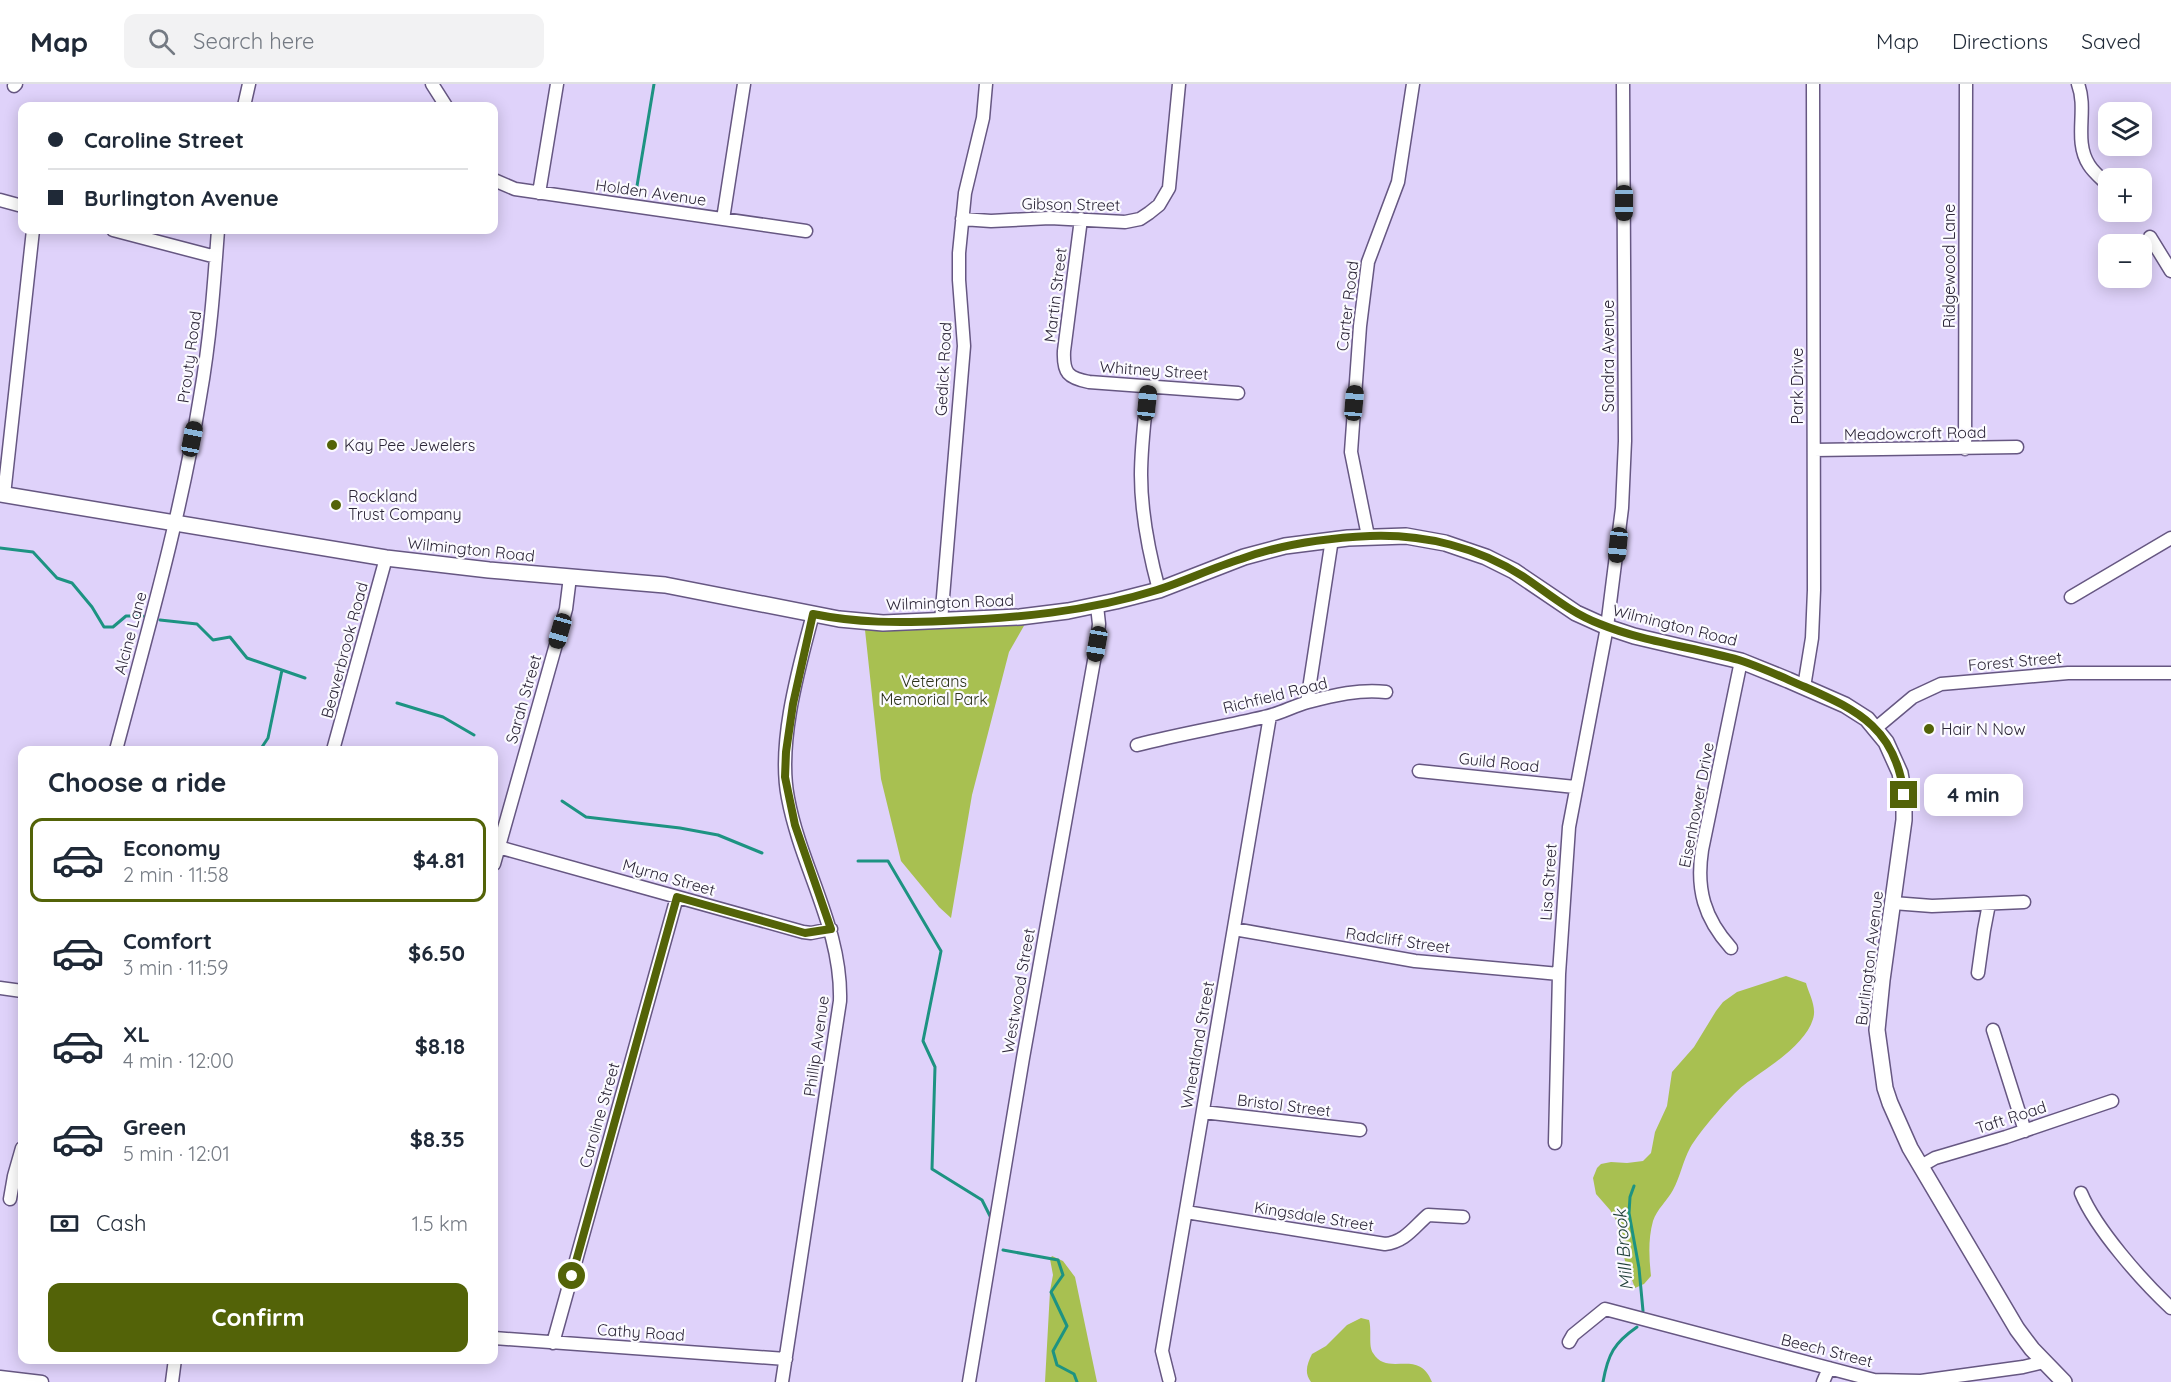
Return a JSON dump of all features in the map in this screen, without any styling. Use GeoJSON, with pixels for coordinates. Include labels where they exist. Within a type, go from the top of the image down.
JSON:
{"type":"FeatureCollection","features":[{"type":"Feature","properties":{"kind":"main road","name":"Wilmington Road"},"geometry":{"type":"LineString","coordinates":[[2,494],[386,558],[682,588],[813,614],[872,622],[1034,616],[1097,606],[1159,590],[1257,553],[1285,546],[1368,536],[1418,537],[1477,553],[1520,574],[1576,614],[1607,627],[1634,636],[1741,661],[1845,705],[1861,715]]}},
{"type":"Feature","properties":{"kind":"main road","name":"Burlington Avenue"},"geometry":{"type":"LineString","coordinates":[[1861,715],[1876,728],[1895,760],[1904,795],[1903,828],[1877,1030],[1878,1048],[1890,1103],[1902,1133],[2017,1329],[2064,1382]]}},
{"type":"Feature","properties":{"kind":"street"},"geometry":{"type":"LineString","coordinates":[[245,102],[249,84]]}},
{"type":"Feature","properties":{"kind":"street"},"geometry":{"type":"LineString","coordinates":[[432,84],[443,102]]}},
{"type":"Feature","properties":{"kind":"street"},"geometry":{"type":"LineString","coordinates":[[539,193],[556,84]]}},
{"type":"Feature","properties":{"kind":"street"},"geometry":{"type":"LineString","coordinates":[[723,219],[744,84]]}},
{"type":"Feature","properties":{"kind":"street","name":"Gedick Road"},"geometry":{"type":"LineString","coordinates":[[941,621],[964,346],[958,265],[969,171],[983,118],[986,84]]}},
{"type":"Feature","properties":{"kind":"street","name":"Gibson Street"},"geometry":{"type":"LineString","coordinates":[[963,219],[991,221],[1035,218],[1117,222],[1133,220],[1149,213],[1162,200],[1171,179],[1179,84]]}},
{"type":"Feature","properties":{"kind":"street","name":"Carter Road"},"geometry":{"type":"LineString","coordinates":[[1368,536],[1351,452],[1360,326],[1368,262],[1390,206],[1400,172],[1413,84]]}},
{"type":"Feature","properties":{"kind":"street","name":"Sandra Avenue"},"geometry":{"type":"LineString","coordinates":[[1607,627],[1620,533],[1624,475],[1623,84]]}},
{"type":"Feature","properties":{"kind":"street","name":"Park Drive"},"geometry":{"type":"LineString","coordinates":[[1804,687],[1813,622],[1813,84]]}},
{"type":"Feature","properties":{"kind":"street","name":"Ridgewood Lane"},"geometry":{"type":"LineString","coordinates":[[1965,449],[1966,84]]}},
{"type":"Feature","properties":{"kind":"street"},"geometry":{"type":"LineString","coordinates":[[2078,84],[2081,99],[2083,152],[2090,166],[2098,174]]}},
{"type":"Feature","properties":{"kind":"street","name":"Holden Avenue"},"geometry":{"type":"LineString","coordinates":[[498,182],[510,188],[539,193],[806,231]]}},
{"type":"Feature","properties":{"kind":"street"},"geometry":{"type":"LineString","coordinates":[[0,200],[18,205]]}},
{"type":"Feature","properties":{"kind":"street","name":"Martin Street"},"geometry":{"type":"LineString","coordinates":[[1069,375],[1064,362],[1064,351],[1081,219]]}},
{"type":"Feature","properties":{"kind":"street"},"geometry":{"type":"LineString","coordinates":[[2,494],[33,234]]}},
{"type":"Feature","properties":{"kind":"street"},"geometry":{"type":"LineString","coordinates":[[129,234],[216,256]]}},
{"type":"Feature","properties":{"kind":"street","name":"Prouty Road"},"geometry":{"type":"LineString","coordinates":[[174,523],[200,399],[214,295],[218,234]]}},
{"type":"Feature","properties":{"kind":"street"},"geometry":{"type":"LineString","coordinates":[[2152,240],[2171,271]]}},
{"type":"Feature","properties":{"kind":"street","name":"Whitney Street"},"geometry":{"type":"LineString","coordinates":[[1069,375],[1089,382],[1238,393]]}},
{"type":"Feature","properties":{"kind":"street"},"geometry":{"type":"LineString","coordinates":[[1148,387],[1141,487],[1151,557],[1159,590]]}},
{"type":"Feature","properties":{"kind":"street","name":"Meadowcroft Road"},"geometry":{"type":"LineString","coordinates":[[1814,450],[2017,447]]}},
{"type":"Feature","properties":{"kind":"street","name":"Alcine Lane"},"geometry":{"type":"LineString","coordinates":[[117,746],[174,523]]}},
{"type":"Feature","properties":{"kind":"street"},"geometry":{"type":"LineString","coordinates":[[2071,597],[2171,538]]}},
{"type":"Feature","properties":{"kind":"street"},"geometry":{"type":"LineString","coordinates":[[1307,702],[1332,539]]}},
{"type":"Feature","properties":{"kind":"street","name":"Beaverbrook Road"},"geometry":{"type":"LineString","coordinates":[[334,746],[386,558]]}},
{"type":"Feature","properties":{"kind":"street","name":"Sarah Street"},"geometry":{"type":"LineString","coordinates":[[498,847],[566,609],[570,577]]}},
{"type":"Feature","properties":{"kind":"street","name":"Westwood Street"},"geometry":{"type":"LineString","coordinates":[[969,1382],[1025,1047],[1097,644],[1099,624],[1097,606]]}},
{"type":"Feature","properties":{"kind":"street","name":"Phillip Avenue"},"geometry":{"type":"LineString","coordinates":[[782,1382],[840,1000],[838,960],[831,929],[795,825],[785,777],[793,704],[813,614]]}},
{"type":"Feature","properties":{"kind":"street","name":"Lisa Street"},"geometry":{"type":"LineString","coordinates":[[1555,1143],[1559,974],[1567,841],[1575,787],[1607,627]]}},
{"type":"Feature","properties":{"kind":"street","name":"Eisenhower Drive"},"geometry":{"type":"LineString","coordinates":[[1731,948],[1720,935],[1705,905],[1699,874],[1741,661]]}},
{"type":"Feature","properties":{"kind":"street","name":"Forest Street"},"geometry":{"type":"LineString","coordinates":[[1876,728],[1913,697],[1941,684],[2068,673],[2171,673]]}},
{"type":"Feature","properties":{"kind":"street","name":"Richfield Road"},"geometry":{"type":"LineString","coordinates":[[1137,745],[1270,716],[1307,702],[1363,691],[1386,692]]}},
{"type":"Feature","properties":{"kind":"street","name":"Wheatland Street"},"geometry":{"type":"LineString","coordinates":[[1169,1379],[1162,1351],[1270,716]]}},
{"type":"Feature","properties":{"kind":"street","name":"Guild Road"},"geometry":{"type":"LineString","coordinates":[[1419,771],[1575,787]]}},
{"type":"Feature","properties":{"kind":"street","name":"Myrna Street"},"geometry":{"type":"LineString","coordinates":[[498,847],[805,933],[831,929]]}},
{"type":"Feature","properties":{"kind":"street","name":"Caroline Street"},"geometry":{"type":"LineString","coordinates":[[553,1342],[677,897]]}},
{"type":"Feature","properties":{"kind":"street"},"geometry":{"type":"LineString","coordinates":[[1893,903],[1932,906],[2024,902]]}},
{"type":"Feature","properties":{"kind":"street"},"geometry":{"type":"LineString","coordinates":[[1978,973],[1989,904]]}},
{"type":"Feature","properties":{"kind":"street","name":"Radcliff Street"},"geometry":{"type":"LineString","coordinates":[[1234,929],[1415,961],[1559,974]]}},
{"type":"Feature","properties":{"kind":"street"},"geometry":{"type":"LineString","coordinates":[[0,988],[18,990]]}},
{"type":"Feature","properties":{"kind":"street"},"geometry":{"type":"LineString","coordinates":[[1993,1030],[2025,1131]]}},
{"type":"Feature","properties":{"kind":"street","name":"Taft Road"},"geometry":{"type":"LineString","coordinates":[[1921,1166],[1935,1158],[2025,1131],[2112,1101]]}},
{"type":"Feature","properties":{"kind":"street","name":"Bristol Street"},"geometry":{"type":"LineString","coordinates":[[1203,1112],[1360,1131]]}},
{"type":"Feature","properties":{"kind":"street"},"geometry":{"type":"LineString","coordinates":[[10,1199],[18,1162]]}},
{"type":"Feature","properties":{"kind":"street"},"geometry":{"type":"LineString","coordinates":[[2081,1193],[2093,1217],[2144,1280],[2171,1308]]}},
{"type":"Feature","properties":{"kind":"street","name":"Kingsdale Street"},"geometry":{"type":"LineString","coordinates":[[1186,1212],[1385,1244],[1405,1237],[1428,1215],[1462,1217]]}},
{"type":"Feature","properties":{"kind":"street","name":"Beech Street"},"geometry":{"type":"LineString","coordinates":[[1569,1342],[1573,1335],[1605,1310],[1874,1380],[1912,1382],[2044,1362]]}},
{"type":"Feature","properties":{"kind":"street","name":"Cathy Road"},"geometry":{"type":"LineString","coordinates":[[498,1338],[786,1359]]}},
{"type":"Feature","properties":{"kind":"street"},"geometry":{"type":"LineString","coordinates":[[172,1382],[174,1364]]}},
{"type":"Feature","properties":{"kind":"street"},"geometry":{"type":"LineString","coordinates":[[1823,1382],[1829,1368]]}},
{"type":"Feature","properties":{"kind":"street"},"geometry":{"type":"LineString","coordinates":[[0,1377],[42,1382]]}},
{"type":"Feature","properties":{"kind":"green space","name":"Veterans Memorial Park"},"geometry":{"type":"Polygon","coordinates":[[[1025,624],[1009,652],[972,795],[951,918],[901,861],[881,779],[865,630],[1025,624]]]}},
{"type":"Feature","properties":{"kind":"green space"},"geometry":{"type":"Polygon","coordinates":[[[1786,976],[1806,983],[1814,1010],[1809,1029],[1793,1048],[1738,1090],[1694,1141],[1673,1190],[1653,1221],[1649,1248],[1651,1276],[1644,1284],[1635,1288],[1625,1261],[1616,1220],[1596,1194],[1593,1178],[1597,1168],[1601,1164],[1611,1162],[1643,1161],[1651,1153],[1655,1132],[1667,1106],[1672,1072],[1694,1047],[1716,1011],[1723,1002],[1737,992],[1786,976]]]}},
{"type":"Feature","properties":{"kind":"green space"},"geometry":{"type":"Polygon","coordinates":[[[1052,1256],[1063,1261],[1075,1277],[1097,1382],[1045,1382],[1053,1275],[1050,1259],[1052,1256]]]}},
{"type":"Feature","properties":{"kind":"green space"},"geometry":{"type":"Polygon","coordinates":[[[1361,1318],[1369,1320],[1372,1350],[1379,1360],[1419,1366],[1432,1382],[1311,1382],[1307,1368],[1312,1354],[1326,1346],[1347,1325],[1361,1318]]]}},
{"type":"Feature","properties":{"kind":"waterway"},"geometry":{"type":"LineString","coordinates":[[636,192],[654,84]]}},
{"type":"Feature","properties":{"kind":"waterway"},"geometry":{"type":"LineString","coordinates":[[0,548],[33,552],[57,578],[72,583],[92,607],[104,627],[113,627],[126,616],[143,616]]}},
{"type":"Feature","properties":{"kind":"waterway"},"geometry":{"type":"LineString","coordinates":[[160,620],[197,624],[213,640],[230,637],[247,658],[305,678]]}},
{"type":"Feature","properties":{"kind":"waterway"},"geometry":{"type":"LineString","coordinates":[[263,746],[268,738],[282,670]]}},
{"type":"Feature","properties":{"kind":"waterway"},"geometry":{"type":"LineString","coordinates":[[397,703],[443,717],[474,735]]}},
{"type":"Feature","properties":{"kind":"waterway"},"geometry":{"type":"LineString","coordinates":[[562,801],[586,817],[680,828],[718,835],[762,853]]}},
{"type":"Feature","properties":{"kind":"waterway"},"geometry":{"type":"LineString","coordinates":[[858,861],[888,861],[941,951],[923,1041],[935,1067],[932,1169],[982,1200],[990,1216]]}},
{"type":"Feature","properties":{"kind":"waterway","name":"Mill Brook"},"geometry":{"type":"LineString","coordinates":[[1634,1186],[1630,1197],[1629,1213],[1639,1268],[1643,1311]]}},
{"type":"Feature","properties":{"kind":"waterway"},"geometry":{"type":"LineString","coordinates":[[1003,1250],[1058,1260],[1063,1275],[1051,1292],[1067,1326],[1053,1351],[1057,1365],[1074,1374],[1077,1382]]}},
{"type":"Feature","properties":{"kind":"waterway","name":"Mill Brook"},"geometry":{"type":"LineString","coordinates":[[1603,1382],[1613,1350],[1637,1327]]}},
{"type":"Feature","properties":{"kind":"place","name":"Kay Pee Jewelers"},"geometry":{"type":"Point","coordinates":[332,445]}},
{"type":"Feature","properties":{"kind":"place","name":"Rockland Trust Company"},"geometry":{"type":"Point","coordinates":[336,505]}},
{"type":"Feature","properties":{"kind":"place","name":"Hair N Now"},"geometry":{"type":"Point","coordinates":[1929,729]}},
{"type":"Feature","properties":{"kind":"route"},"geometry":{"type":"LineString","coordinates":[[572,1276],[677,897],[805,933],[831,929],[795,825],[785,777],[785,760],[793,704],[813,614],[883,623],[1034,616],[1097,606],[1136,596],[1244,557],[1285,546],[1368,536],[1418,537],[1456,546],[1486,557],[1525,577],[1576,614],[1594,622],[1634,636],[1741,661],[1845,705],[1872,723],[1891,750],[1900,773],[1904,795]]}}]}
